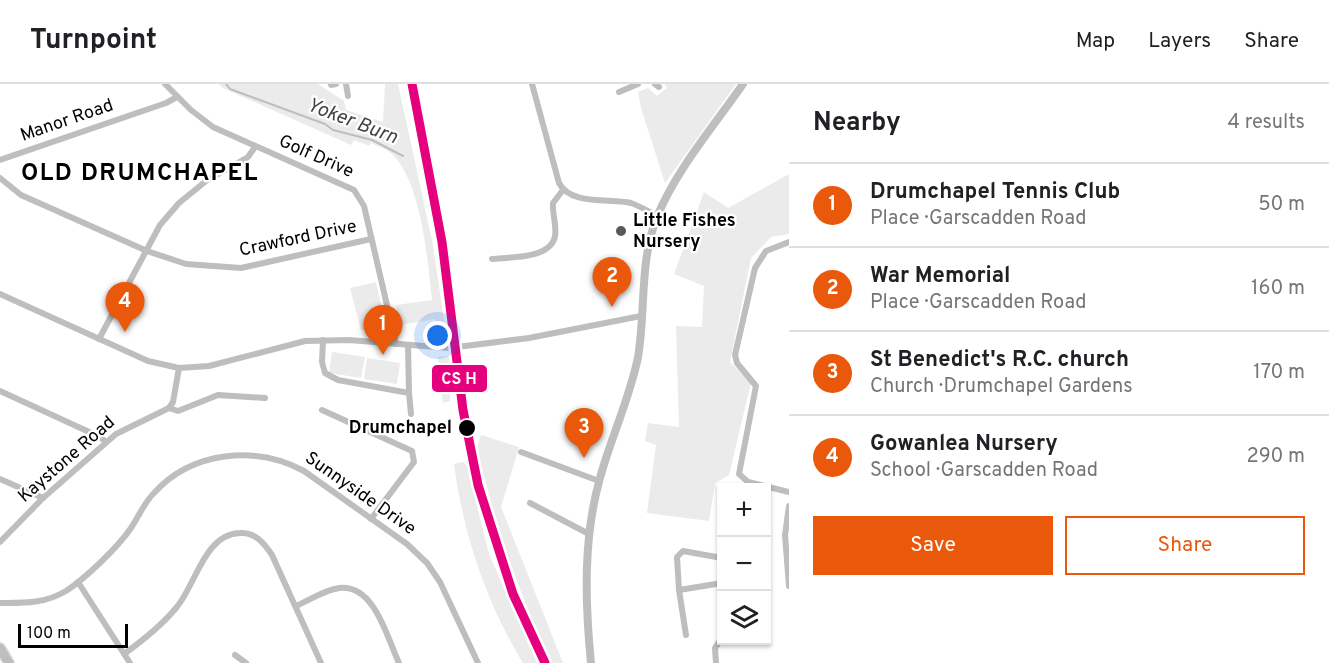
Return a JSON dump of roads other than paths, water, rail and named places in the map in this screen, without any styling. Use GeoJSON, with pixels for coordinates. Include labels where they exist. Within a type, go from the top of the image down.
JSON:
{"type":"FeatureCollection","features":[{"type":"Feature","properties":{"kind":"main road"},"geometry":{"type":"LineString","coordinates":[[0,648],[9,663]]}},
{"type":"Feature","properties":{"kind":"street","name":"Golf Drive"},"geometry":{"type":"LineString","coordinates":[[165,84],[213,127],[354,190],[364,206],[396,344]]}},
{"type":"Feature","properties":{"kind":"street"},"geometry":{"type":"LineString","coordinates":[[346,84],[348,96]]}},
{"type":"Feature","properties":{"kind":"street"},"geometry":{"type":"LineString","coordinates":[[532,84],[559,183],[563,190],[594,200],[634,204],[658,216]]}},
{"type":"Feature","properties":{"kind":"street"},"geometry":{"type":"LineString","coordinates":[[619,92],[638,84]]}},
{"type":"Feature","properties":{"kind":"street"},"geometry":{"type":"LineString","coordinates":[[591,663],[586,614],[590,534],[599,481],[633,378],[638,354],[640,316],[649,246],[658,216],[668,194],[743,84]]}},
{"type":"Feature","properties":{"kind":"street","name":"Manor Road"},"geometry":{"type":"LineString","coordinates":[[0,160],[166,103],[177,97]]}},
{"type":"Feature","properties":{"kind":"street"},"geometry":{"type":"LineString","coordinates":[[99,339],[160,225],[179,203],[206,181],[248,157],[255,147]]}},
{"type":"Feature","properties":{"kind":"street","name":"Crawford Drive"},"geometry":{"type":"LineString","coordinates":[[0,178],[21,195],[147,251],[186,264],[241,267],[371,239]]}},
{"type":"Feature","properties":{"kind":"street"},"geometry":{"type":"LineString","coordinates":[[492,259],[540,253],[551,246],[556,233],[553,203],[563,190]]}},
{"type":"Feature","properties":{"kind":"street"},"geometry":{"type":"LineString","coordinates":[[789,242],[773,246],[759,259],[735,355],[737,363],[756,386],[739,474],[748,482],[789,492]]}},
{"type":"Feature","properties":{"kind":"street"},"geometry":{"type":"LineString","coordinates":[[0,294],[148,361],[178,368],[209,366],[283,345],[323,340],[449,348],[640,316]]}},
{"type":"Feature","properties":{"kind":"street"},"geometry":{"type":"LineString","coordinates":[[323,340],[323,369],[330,377],[409,393]]}},
{"type":"Feature","properties":{"kind":"street"},"geometry":{"type":"LineString","coordinates":[[408,345],[411,414]]}},
{"type":"Feature","properties":{"kind":"street"},"geometry":{"type":"LineString","coordinates":[[169,408],[173,402],[178,368]]}},
{"type":"Feature","properties":{"kind":"street"},"geometry":{"type":"LineString","coordinates":[[0,391],[100,437],[106,442]]}},
{"type":"Feature","properties":{"kind":"street","name":"Kaystone Road"},"geometry":{"type":"LineString","coordinates":[[0,542],[43,498],[124,428],[169,408],[178,411],[218,395],[265,398]]}},
{"type":"Feature","properties":{"kind":"street"},"geometry":{"type":"LineString","coordinates":[[322,410],[412,452],[414,462],[371,519]]}},
{"type":"Feature","properties":{"kind":"street"},"geometry":{"type":"LineString","coordinates":[[521,452],[599,481]]}},
{"type":"Feature","properties":{"kind":"street","name":"Sunnyside Drive"},"geometry":{"type":"LineString","coordinates":[[0,603],[46,600],[78,582],[123,537],[155,492],[189,467],[215,458],[240,454],[260,456],[292,464],[371,519],[427,563],[440,582],[478,663]]}},
{"type":"Feature","properties":{"kind":"street"},"geometry":{"type":"LineString","coordinates":[[0,479],[43,498]]}},
{"type":"Feature","properties":{"kind":"street"},"geometry":{"type":"LineString","coordinates":[[530,503],[590,534]]}},
{"type":"Feature","properties":{"kind":"street"},"geometry":{"type":"LineString","coordinates":[[789,506],[785,536],[789,586]]}},
{"type":"Feature","properties":{"kind":"street"},"geometry":{"type":"LineString","coordinates":[[124,654],[176,608],[214,544],[228,535],[243,533],[261,541],[272,555],[321,663]]}},
{"type":"Feature","properties":{"kind":"street"},"geometry":{"type":"LineString","coordinates":[[687,634],[676,567],[680,552],[717,557]]}},
{"type":"Feature","properties":{"kind":"street"},"geometry":{"type":"LineString","coordinates":[[78,582],[130,663]]}},
{"type":"Feature","properties":{"kind":"street"},"geometry":{"type":"LineString","coordinates":[[679,590],[717,584]]}},
{"type":"Feature","properties":{"kind":"street"},"geometry":{"type":"LineString","coordinates":[[296,606],[331,590],[342,588],[358,592],[373,606],[399,663]]}},
{"type":"Feature","properties":{"kind":"street"},"geometry":{"type":"LineString","coordinates":[[716,663],[715,648],[717,645]]}},
{"type":"Feature","properties":{"kind":"street"},"geometry":{"type":"LineString","coordinates":[[236,655],[246,663]]}},
{"type":"Feature","properties":{"kind":"waterway","name":"Yoker Burn"},"geometry":{"type":"LineString","coordinates":[[226,84],[230,89],[325,124],[333,130],[372,140],[403,156]]}},
{"type":"Feature","properties":{"kind":"place","name":"Little Fishes Nursery"},"geometry":{"type":"Point","coordinates":[621,231]}},
{"type":"Feature","properties":{"kind":"place","name":"War Memorial"},"geometry":{"type":"Point","coordinates":[612,307]}},
{"type":"Feature","properties":{"kind":"place","name":"Gowanlea Nursery"},"geometry":{"type":"Point","coordinates":[125,332]}},
{"type":"Feature","properties":{"kind":"place","name":"Drumchapel Tennis Club"},"geometry":{"type":"Point","coordinates":[383,355]}},
{"type":"Feature","properties":{"kind":"place","name":"Drumchapel"},"geometry":{"type":"Point","coordinates":[467,428]}},
{"type":"Feature","properties":{"kind":"place","name":"St Benedict's R.C. church"},"geometry":{"type":"Point","coordinates":[584,458]}},
{"type":"Feature","properties":{"kind":"district","name":"OLD DRUMCHAPEL"},"geometry":{"type":"Point","coordinates":[140,174]}}]}
